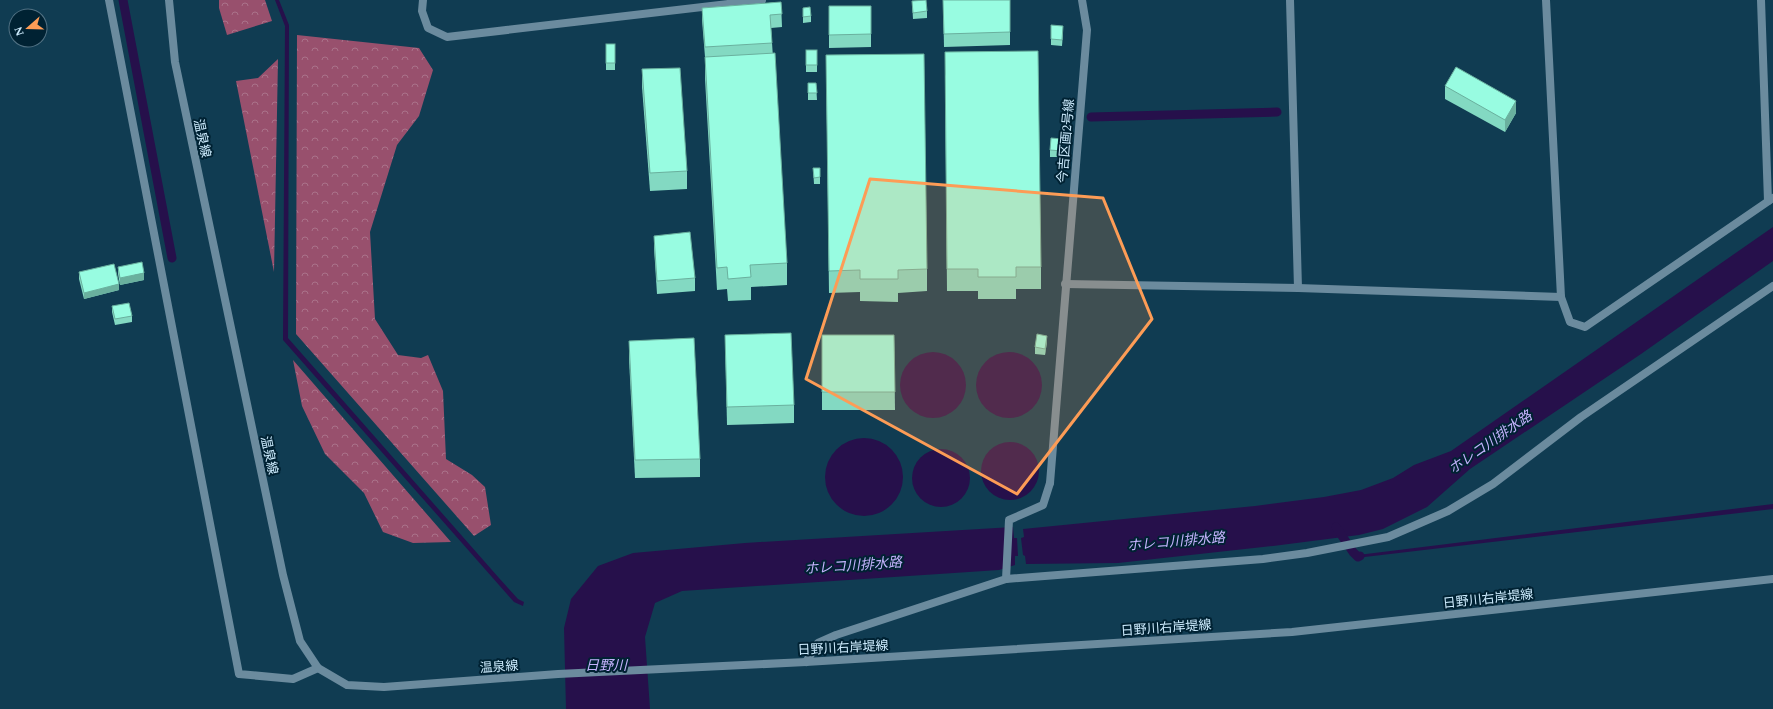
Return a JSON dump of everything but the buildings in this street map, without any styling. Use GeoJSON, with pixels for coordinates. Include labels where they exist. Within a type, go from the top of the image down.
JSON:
{"type":"FeatureCollection","features":[{"type":"Feature","properties":{"kind":"street"},"geometry":{"type":"LineString","coordinates":[[109,0],[238,674],[293,679],[318,668]]}},
{"type":"Feature","properties":{"kind":"street","name":"温泉線"},"geometry":{"type":"LineString","coordinates":[[169,0],[175,62],[282,575],[300,641],[318,668],[346,685],[384,687],[558,674]]}},
{"type":"Feature","properties":{"kind":"street"},"geometry":{"type":"LineString","coordinates":[[423,0],[422,11],[428,28],[447,36],[762,0]]}},
{"type":"Feature","properties":{"kind":"street","name":"今吉区画2号線"},"geometry":{"type":"LineString","coordinates":[[1006,579],[1009,520],[1043,505],[1050,483],[1065,284],[1087,30],[1082,0]]}},
{"type":"Feature","properties":{"kind":"street"},"geometry":{"type":"LineString","coordinates":[[1290,0],[1298,288]]}},
{"type":"Feature","properties":{"kind":"street"},"geometry":{"type":"LineString","coordinates":[[1546,0],[1562,297],[1570,322],[1585,327],[1771,199],[1761,0]]}},
{"type":"Feature","properties":{"kind":"street"},"geometry":{"type":"LineString","coordinates":[[1065,284],[1298,288],[1562,297]]}},
{"type":"Feature","properties":{"kind":"street"},"geometry":{"type":"LineString","coordinates":[[806,662],[818,643],[836,635],[1006,579],[1263,559],[1307,553],[1388,536],[1448,511],[1493,484],[1581,417],[1773,286]]}},
{"type":"Feature","properties":{"kind":"street","name":"日野川右岸堤線"},"geometry":{"type":"LineString","coordinates":[[558,674],[806,662],[1292,632],[1773,579]]}},
{"type":"Feature","properties":{"kind":"highlighted area"},"geometry":{"type":"Polygon","coordinates":[[[870,179],[1103,198],[1152,319],[1017,494],[806,379],[870,179]]]}},
{"type":"Feature","properties":{"kind":"green space"},"geometry":{"type":"Polygon","coordinates":[[[219,0],[265,0],[272,21],[227,35],[219,8],[219,0]]]}},
{"type":"Feature","properties":{"kind":"green space"},"geometry":{"type":"Polygon","coordinates":[[[297,35],[419,48],[433,70],[419,116],[397,145],[370,232],[375,319],[398,355],[421,358],[428,355],[443,391],[446,459],[472,475],[485,487],[491,525],[474,536],[296,334],[297,35]]]}},
{"type":"Feature","properties":{"kind":"green space"},"geometry":{"type":"Polygon","coordinates":[[[278,59],[274,272],[236,81],[258,78],[278,59]]]}},
{"type":"Feature","properties":{"kind":"green space"},"geometry":{"type":"Polygon","coordinates":[[[293,360],[451,542],[413,543],[383,532],[364,493],[325,454],[302,406],[293,360]]]}},
{"type":"Feature","properties":{"kind":"water"},"geometry":{"type":"Polygon","coordinates":[[[275,0],[279,0],[289,25],[288,338],[499,578],[518,599],[524,602],[523,606],[514,602],[283,340],[285,26],[275,0]]]}},
{"type":"Feature","properties":{"kind":"water","name":"ホレコ川排水路"},"geometry":{"type":"Polygon","coordinates":[[[1773,227],[1773,261],[1641,354],[1470,469],[1427,507],[1383,529],[1359,535],[1118,563],[1026,564],[1025,556],[1023,555],[1021,538],[1024,537],[1023,529],[1255,506],[1324,497],[1361,490],[1393,478],[1414,465],[1451,451],[1773,227]]]}},
{"type":"Feature","properties":{"kind":"water"},"geometry":{"type":"Polygon","coordinates":[[[933,352],[946,355],[956,362],[963,372],[966,385],[963,398],[956,408],[946,415],[933,418],[920,415],[910,408],[903,398],[900,385],[903,372],[910,362],[920,355],[933,352]]]}},
{"type":"Feature","properties":{"kind":"water"},"geometry":{"type":"Polygon","coordinates":[[[1009,352],[1022,355],[1032,362],[1039,372],[1042,385],[1039,398],[1032,408],[1022,415],[1009,418],[996,415],[986,408],[979,398],[976,385],[979,372],[986,362],[996,355],[1009,352]]]}},
{"type":"Feature","properties":{"kind":"water"},"geometry":{"type":"Polygon","coordinates":[[[864,438],[879,441],[892,449],[900,462],[903,477],[900,492],[892,505],[879,513],[864,516],[849,513],[836,505],[828,492],[825,477],[828,462],[836,449],[849,441],[864,438]]]}},
{"type":"Feature","properties":{"kind":"water"},"geometry":{"type":"Polygon","coordinates":[[[1010,442],[1021,444],[1034,455],[1037,460],[1039,471],[1037,482],[1026,495],[1021,498],[1010,500],[999,498],[986,487],[983,482],[981,471],[983,460],[994,447],[999,444],[1010,442]]]}},
{"type":"Feature","properties":{"kind":"water"},"geometry":{"type":"Polygon","coordinates":[[[941,449],[952,451],[965,462],[968,467],[970,478],[968,489],[957,502],[952,505],[941,507],[930,505],[917,494],[914,489],[912,478],[914,467],[925,454],[930,451],[941,449]]]}},
{"type":"Feature","properties":{"kind":"water"},"geometry":{"type":"Polygon","coordinates":[[[1773,504],[1773,509],[1356,558],[1349,553],[1353,550],[1358,555],[1773,504]]]}},
{"type":"Feature","properties":{"kind":"water","name":"日野川"},"geometry":{"type":"Polygon","coordinates":[[[1013,527],[1014,538],[1017,538],[1018,556],[1015,556],[1015,565],[999,570],[682,591],[655,603],[645,637],[650,709],[566,709],[564,628],[571,599],[598,566],[633,553],[745,543],[1013,527]]]}},
{"type":"Feature","properties":{"kind":"waterway"},"geometry":{"type":"LineString","coordinates":[[123,0],[172,258]]}},
{"type":"Feature","properties":{"kind":"waterway"},"geometry":{"type":"LineString","coordinates":[[1091,117],[1277,112]]}},
{"type":"Feature","properties":{"kind":"waterway"},"geometry":{"type":"LineString","coordinates":[[1336,527],[1353,552],[1358,557],[1360,556]]}}]}
